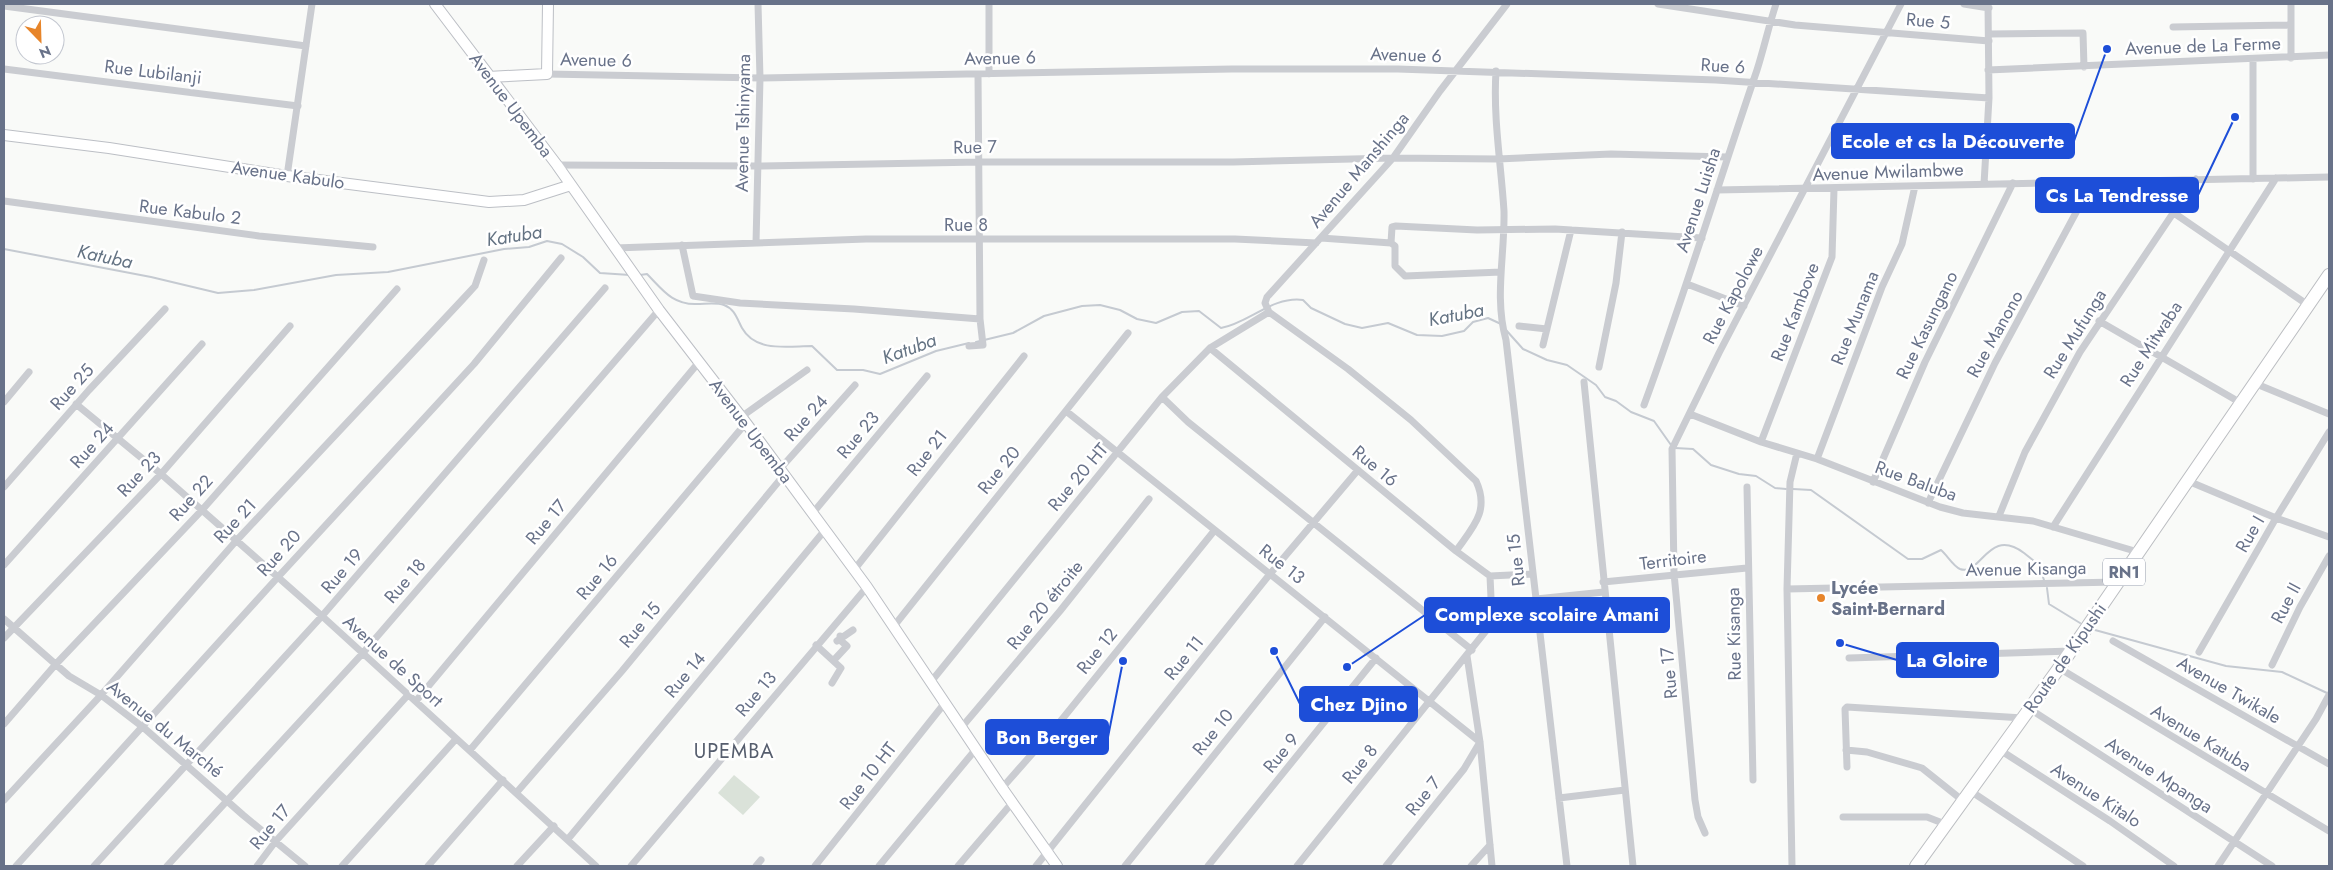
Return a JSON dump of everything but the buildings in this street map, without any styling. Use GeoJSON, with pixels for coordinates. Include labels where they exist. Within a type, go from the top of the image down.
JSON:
{"type":"FeatureCollection","features":[{"type":"Feature","properties":{"kind":"highway","name":"Route de Kipushi"},"geometry":{"type":"LineString","coordinates":[[1916,866],[1965,795],[2059,668],[2308,305],[2325,287],[2329,274]]}},
{"type":"Feature","properties":{"kind":"street"},"geometry":{"type":"LineString","coordinates":[[288,176],[312,4]]}},
{"type":"Feature","properties":{"kind":"street","name":"Avenue Upemba"},"geometry":{"type":"LineString","coordinates":[[435,4],[488,77],[557,165],[659,310],[744,420],[867,587],[944,704],[1057,866]]}},
{"type":"Feature","properties":{"kind":"street"},"geometry":{"type":"LineString","coordinates":[[488,77],[547,74],[548,4]]}},
{"type":"Feature","properties":{"kind":"street","name":"Avenue Tshinyama"},"geometry":{"type":"LineString","coordinates":[[756,243],[760,78],[758,4]]}},
{"type":"Feature","properties":{"kind":"street"},"geometry":{"type":"LineString","coordinates":[[989,4],[990,74]]}},
{"type":"Feature","properties":{"kind":"street","name":"Avenue Manshinga"},"geometry":{"type":"LineString","coordinates":[[1268,312],[1265,303],[1266,297],[1393,158],[1454,72],[1507,4]]}},
{"type":"Feature","properties":{"kind":"street","name":"Rue 5"},"geometry":{"type":"LineString","coordinates":[[1658,4],[1770,21],[1886,33],[1989,38],[2083,33],[2084,66]]}},
{"type":"Feature","properties":{"kind":"street","name":"Avenue Luisha"},"geometry":{"type":"LineString","coordinates":[[1644,405],[1687,284],[1776,4]]}},
{"type":"Feature","properties":{"kind":"street","name":"Rue Kapolowe"},"geometry":{"type":"LineString","coordinates":[[1690,414],[1901,4]]}},
{"type":"Feature","properties":{"kind":"street"},"geometry":{"type":"LineString","coordinates":[[1964,4],[1988,6],[1989,98],[1984,184]]}},
{"type":"Feature","properties":{"kind":"street"},"geometry":{"type":"LineString","coordinates":[[2291,4],[2291,58]]}},
{"type":"Feature","properties":{"kind":"street"},"geometry":{"type":"LineString","coordinates":[[4,6],[306,46]]}},
{"type":"Feature","properties":{"kind":"street"},"geometry":{"type":"LineString","coordinates":[[2173,27],[2290,25]]}},
{"type":"Feature","properties":{"kind":"street","name":"Avenue de La Ferme"},"geometry":{"type":"LineString","coordinates":[[1988,70],[2329,55]]}},
{"type":"Feature","properties":{"kind":"street"},"geometry":{"type":"LineString","coordinates":[[2252,59],[2254,179]]}},
{"type":"Feature","properties":{"kind":"street","name":"Rue Lubilanji"},"geometry":{"type":"LineString","coordinates":[[4,68],[298,106]]}},
{"type":"Feature","properties":{"kind":"street","name":"Avenue 6"},"geometry":{"type":"LineString","coordinates":[[547,74],[760,78],[1287,69],[1398,69],[1454,72]]}},
{"type":"Feature","properties":{"kind":"street","name":"Rue 6"},"geometry":{"type":"LineString","coordinates":[[1454,72],[1496,71],[1858,88],[1989,98]]}},
{"type":"Feature","properties":{"kind":"street","name":"Rue 15"},"geometry":{"type":"LineString","coordinates":[[1496,71],[1495,127],[1504,229],[1500,314],[1506,340],[1567,866]]}},
{"type":"Feature","properties":{"kind":"street"},"geometry":{"type":"LineString","coordinates":[[969,346],[983,345],[980,335],[978,74]]}},
{"type":"Feature","properties":{"kind":"street","name":"Avenue Kabulo"},"geometry":{"type":"LineString","coordinates":[[4,135],[109,148],[288,176],[507,202],[540,196],[571,185]]}},
{"type":"Feature","properties":{"kind":"street","name":"Rue 7"},"geometry":{"type":"LineString","coordinates":[[557,165],[758,166],[980,162],[1233,162],[1393,158],[1498,159],[1611,154],[1726,157]]}},
{"type":"Feature","properties":{"kind":"street","name":"Avenue Mwilambwe"},"geometry":{"type":"LineString","coordinates":[[1717,190],[1805,190],[2093,181],[2329,177]]}},
{"type":"Feature","properties":{"kind":"street","name":"Rue Mitwaba"},"geometry":{"type":"LineString","coordinates":[[2053,527],[2276,178]]}},
{"type":"Feature","properties":{"kind":"street","name":"Rue Mufunga"},"geometry":{"type":"LineString","coordinates":[[1999,516],[2025,452],[2099,321],[2196,180]]}},
{"type":"Feature","properties":{"kind":"street","name":"Rue Manono"},"geometry":{"type":"LineString","coordinates":[[1928,504],[1991,371],[2093,181]]}},
{"type":"Feature","properties":{"kind":"street","name":"Rue Kasungano"},"geometry":{"type":"LineString","coordinates":[[1873,482],[1925,362],[2013,183]]}},
{"type":"Feature","properties":{"kind":"street","name":"Rue Munama"},"geometry":{"type":"LineString","coordinates":[[1817,459],[1882,287],[1902,244],[1916,186]]}},
{"type":"Feature","properties":{"kind":"street","name":"Rue Kambove"},"geometry":{"type":"LineString","coordinates":[[1761,442],[1832,257],[1834,189]]}},
{"type":"Feature","properties":{"kind":"street","name":"Rue Kabulo 2"},"geometry":{"type":"LineString","coordinates":[[4,201],[259,236],[373,247]]}},
{"type":"Feature","properties":{"kind":"street"},"geometry":{"type":"LineString","coordinates":[[2174,213],[2308,305]]}},
{"type":"Feature","properties":{"kind":"street"},"geometry":{"type":"LineString","coordinates":[[1501,272],[1405,276],[1395,266],[1395,246],[1391,243],[1392,228],[1396,226],[1571,230],[1702,238]]}},
{"type":"Feature","properties":{"kind":"street"},"geometry":{"type":"LineString","coordinates":[[1543,345],[1571,230]]}},
{"type":"Feature","properties":{"kind":"street"},"geometry":{"type":"LineString","coordinates":[[1599,367],[1616,283],[1622,232]]}},
{"type":"Feature","properties":{"kind":"street","name":"Rue 8"},"geometry":{"type":"LineString","coordinates":[[615,248],[866,239],[1236,239],[1391,243]]}},
{"type":"Feature","properties":{"kind":"street"},"geometry":{"type":"LineString","coordinates":[[682,245],[693,296],[740,304],[854,309],[980,320]]}},
{"type":"Feature","properties":{"kind":"street","name":"Rue 20"},"geometry":{"type":"LineString","coordinates":[[16,866],[144,728],[278,577],[474,364],[561,258]]}},
{"type":"Feature","properties":{"kind":"street","name":"Rue 21"},"geometry":{"type":"LineString","coordinates":[[4,800],[101,695],[236,541],[463,300],[475,286],[484,260]]}},
{"type":"Feature","properties":{"kind":"street"},"geometry":{"type":"LineString","coordinates":[[1687,284],[1744,306]]}},
{"type":"Feature","properties":{"kind":"street","name":"Rue 19"},"geometry":{"type":"LineString","coordinates":[[94,866],[322,616],[605,288]]}},
{"type":"Feature","properties":{"kind":"street","name":"Rue 22"},"geometry":{"type":"LineString","coordinates":[[4,724],[56,664],[202,510],[397,289]]}},
{"type":"Feature","properties":{"kind":"street","name":"Rue 25"},"geometry":{"type":"LineString","coordinates":[[4,487],[76,404],[165,309]]}},
{"type":"Feature","properties":{"kind":"street","name":"Rue 18"},"geometry":{"type":"LineString","coordinates":[[167,866],[362,654],[659,310]]}},
{"type":"Feature","properties":{"kind":"street"},"geometry":{"type":"LineString","coordinates":[[1268,312],[1348,369],[1404,414],[1476,481],[1482,493],[1480,513],[1477,522],[1456,551]]}},
{"type":"Feature","properties":{"kind":"street","name":"Rue 20 HT"},"geometry":{"type":"LineString","coordinates":[[930,682],[1162,397],[1210,348],[1268,312]]}},
{"type":"Feature","properties":{"kind":"street"},"geometry":{"type":"LineString","coordinates":[[2099,321],[2241,403]]}},
{"type":"Feature","properties":{"kind":"street","name":"Rue 23"},"geometry":{"type":"LineString","coordinates":[[4,638],[161,474],[290,326]]}},
{"type":"Feature","properties":{"kind":"street"},"geometry":{"type":"LineString","coordinates":[[1520,326],[1547,329]]}},
{"type":"Feature","properties":{"kind":"street","name":"Rue 20"},"geometry":{"type":"LineString","coordinates":[[894,626],[1128,333]]}},
{"type":"Feature","properties":{"kind":"street","name":"Rue 24"},"geometry":{"type":"LineString","coordinates":[[4,565],[202,344]]}},
{"type":"Feature","properties":{"kind":"street","name":"Rue 16"},"geometry":{"type":"LineString","coordinates":[[1210,348],[1456,551],[1490,576]]}},
{"type":"Feature","properties":{"kind":"street","name":"Rue 21"},"geometry":{"type":"LineString","coordinates":[[854,570],[1024,356]]}},
{"type":"Feature","properties":{"kind":"street","name":"Rue 17"},"geometry":{"type":"LineString","coordinates":[[416,701],[699,362]]}},
{"type":"Feature","properties":{"kind":"street","name":"Rue 16"},"geometry":{"type":"LineString","coordinates":[[470,750],[744,420],[807,370]]}},
{"type":"Feature","properties":{"kind":"street"},"geometry":{"type":"LineString","coordinates":[[4,402],[28,372]]}},
{"type":"Feature","properties":{"kind":"street","name":"Rue 23"},"geometry":{"type":"LineString","coordinates":[[812,514],[927,376]]}},
{"type":"Feature","properties":{"kind":"street"},"geometry":{"type":"LineString","coordinates":[[1584,382],[1633,866]]}},
{"type":"Feature","properties":{"kind":"street"},"geometry":{"type":"LineString","coordinates":[[2254,383],[2329,414]]}},
{"type":"Feature","properties":{"kind":"street","name":"Rue 24"},"geometry":{"type":"LineString","coordinates":[[782,472],[855,385]]}},
{"type":"Feature","properties":{"kind":"street"},"geometry":{"type":"LineString","coordinates":[[1162,397],[1188,422],[1314,522],[1469,653],[1492,866]]}},
{"type":"Feature","properties":{"kind":"street","name":"Avenue de Sport"},"geometry":{"type":"LineString","coordinates":[[76,404],[161,474],[322,616],[596,866]]}},
{"type":"Feature","properties":{"kind":"street","name":"Rue 13"},"geometry":{"type":"LineString","coordinates":[[1066,411],[1119,451],[1214,532],[1325,617],[1480,742]]}},
{"type":"Feature","properties":{"kind":"street","name":"Rue Baluba"},"geometry":{"type":"LineString","coordinates":[[1690,414],[1761,442],[1817,459],[1928,504],[1964,514],[2034,521],[2138,552]]}},
{"type":"Feature","properties":{"kind":"street","name":"Rue 17"},"geometry":{"type":"LineString","coordinates":[[1690,414],[1672,449],[1674,573],[1695,800],[1698,816],[1705,833]]}},
{"type":"Feature","properties":{"kind":"street","name":"Rue I"},"geometry":{"type":"LineString","coordinates":[[2199,652],[2276,518],[2329,432]]}},
{"type":"Feature","properties":{"kind":"street"},"geometry":{"type":"LineString","coordinates":[[1792,866],[1787,589],[1790,482],[1797,453]]}},
{"type":"Feature","properties":{"kind":"street","name":"Rue 11"},"geometry":{"type":"LineString","coordinates":[[1036,866],[1270,574],[1358,470]]}},
{"type":"Feature","properties":{"kind":"street","name":"Rue 15"},"geometry":{"type":"LineString","coordinates":[[517,792],[622,671],[782,472]]}},
{"type":"Feature","properties":{"kind":"street"},"geometry":{"type":"LineString","coordinates":[[2188,481],[2276,518],[2329,537]]}},
{"type":"Feature","properties":{"kind":"street","name":"Rue Kisanga"},"geometry":{"type":"LineString","coordinates":[[1747,487],[1753,780]]}},
{"type":"Feature","properties":{"kind":"street","name":"Rue 20 étroite"},"geometry":{"type":"LineString","coordinates":[[961,728],[1060,611],[1149,499]]}},
{"type":"Feature","properties":{"kind":"street","name":"Rue 14"},"geometry":{"type":"LineString","coordinates":[[568,839],[825,530]]}},
{"type":"Feature","properties":{"kind":"street","name":"Rue 12"},"geometry":{"type":"LineString","coordinates":[[1002,788],[1055,728],[1214,532]]}},
{"type":"Feature","properties":{"kind":"street","name":"Rue II"},"geometry":{"type":"LineString","coordinates":[[2272,665],[2296,614],[2329,556]]}},
{"type":"Feature","properties":{"kind":"street","name":"Territoire"},"geometry":{"type":"LineString","coordinates":[[1603,582],[1665,577],[1674,573],[1748,568]]}},
{"type":"Feature","properties":{"kind":"street"},"geometry":{"type":"LineString","coordinates":[[1490,576],[1533,574]]}},
{"type":"Feature","properties":{"kind":"street","name":"Rue 8"},"geometry":{"type":"LineString","coordinates":[[1297,866],[1492,623],[1490,576]]}},
{"type":"Feature","properties":{"kind":"street","name":"Avenue Kisanga"},"geometry":{"type":"LineString","coordinates":[[1787,589],[2117,582]]}},
{"type":"Feature","properties":{"kind":"street","name":"Rue 13"},"geometry":{"type":"LineString","coordinates":[[630,866],[867,587]]}},
{"type":"Feature","properties":{"kind":"street"},"geometry":{"type":"LineString","coordinates":[[1536,598],[1604,592]]}},
{"type":"Feature","properties":{"kind":"street","name":"Rue 10"},"geometry":{"type":"LineString","coordinates":[[1125,866],[1325,617]]}},
{"type":"Feature","properties":{"kind":"street","name":"Avenue du Marché"},"geometry":{"type":"LineString","coordinates":[[4,619],[69,676],[101,695],[144,728],[305,866]]}},
{"type":"Feature","properties":{"kind":"street"},"geometry":{"type":"LineString","coordinates":[[834,660],[847,646],[839,639],[854,630]]}},
{"type":"Feature","properties":{"kind":"street","name":"Avenue Twikale"},"geometry":{"type":"LineString","coordinates":[[2113,641],[2329,764]]}},
{"type":"Feature","properties":{"kind":"street"},"geometry":{"type":"LineString","coordinates":[[816,645],[841,668],[832,683]]}},
{"type":"Feature","properties":{"kind":"street"},"geometry":{"type":"LineString","coordinates":[[1849,658],[2070,651]]}},
{"type":"Feature","properties":{"kind":"street","name":"Rue 9"},"geometry":{"type":"LineString","coordinates":[[1208,866],[1376,658]]}},
{"type":"Feature","properties":{"kind":"street","name":"Avenue Katuba"},"geometry":{"type":"LineString","coordinates":[[2059,668],[2329,831]]}},
{"type":"Feature","properties":{"kind":"street"},"geometry":{"type":"LineString","coordinates":[[2218,866],[2298,747],[2329,693]]}},
{"type":"Feature","properties":{"kind":"street","name":"Rue 17"},"geometry":{"type":"LineString","coordinates":[[256,866],[275,842],[408,696]]}},
{"type":"Feature","properties":{"kind":"street","name":"Rue 10 HT"},"geometry":{"type":"LineString","coordinates":[[815,866],[944,704]]}},
{"type":"Feature","properties":{"kind":"street"},"geometry":{"type":"LineString","coordinates":[[1847,767],[1845,709],[1848,706],[2027,713]]}},
{"type":"Feature","properties":{"kind":"street","name":"Avenue Mpanga"},"geometry":{"type":"LineString","coordinates":[[2027,713],[2272,866]]}},
{"type":"Feature","properties":{"kind":"street"},"geometry":{"type":"LineString","coordinates":[[342,866],[456,739]]}},
{"type":"Feature","properties":{"kind":"street","name":"Rue 7"},"geometry":{"type":"LineString","coordinates":[[1386,866],[1464,769],[1480,742]]}},
{"type":"Feature","properties":{"kind":"street"},"geometry":{"type":"LineString","coordinates":[[879,866],[976,749]]}},
{"type":"Feature","properties":{"kind":"street"},"geometry":{"type":"LineString","coordinates":[[1846,750],[1867,752],[1922,768],[2083,866]]}},
{"type":"Feature","properties":{"kind":"street","name":"Avenue Kitalo"},"geometry":{"type":"LineString","coordinates":[[2000,750],[2110,821],[2174,866]]}},
{"type":"Feature","properties":{"kind":"street"},"geometry":{"type":"LineString","coordinates":[[428,866],[503,780]]}},
{"type":"Feature","properties":{"kind":"street"},"geometry":{"type":"LineString","coordinates":[[1559,798],[1625,790]]}},
{"type":"Feature","properties":{"kind":"street"},"geometry":{"type":"LineString","coordinates":[[958,866],[1012,803]]}},
{"type":"Feature","properties":{"kind":"street"},"geometry":{"type":"LineString","coordinates":[[1843,817],[1927,818],[1945,824]]}},
{"type":"Feature","properties":{"kind":"street"},"geometry":{"type":"LineString","coordinates":[[517,866],[554,826]]}},
{"type":"Feature","properties":{"kind":"street"},"geometry":{"type":"LineString","coordinates":[[1471,866],[1490,845]]}},
{"type":"Feature","properties":{"kind":"shaded area"},"geometry":{"type":"Polygon","coordinates":[[[734,775],[760,797],[743,815],[718,793],[734,775]]]}},
{"type":"Feature","properties":{"kind":"waterway","name":"Katuba"},"geometry":{"type":"LineString","coordinates":[[4,249],[151,277],[218,293],[254,290],[336,275],[388,272],[504,249],[529,247],[547,241],[562,244],[583,257],[600,273],[630,275]]}},
{"type":"Feature","properties":{"kind":"waterway","name":"Katuba"},"geometry":{"type":"LineString","coordinates":[[640,275],[647,274],[668,295],[681,302],[688,304],[718,304],[728,307],[748,336],[764,345],[783,347],[812,346],[837,370],[863,370],[880,374],[936,351],[969,343]]}},
{"type":"Feature","properties":{"kind":"waterway","name":"Katuba"},"geometry":{"type":"LineString","coordinates":[[976,342],[1013,333],[1044,316],[1082,306],[1100,305],[1120,310],[1137,319],[1156,323],[1182,312],[1199,311],[1221,328],[1241,321],[1281,302],[1292,300],[1303,300],[1311,308],[1345,324],[1362,328],[1388,323],[1417,335],[1442,336],[1464,331],[1473,322],[1488,318],[1501,324]]}},
{"type":"Feature","properties":{"kind":"waterway","name":"Katuba"},"geometry":{"type":"LineString","coordinates":[[1506,330],[1523,349],[1547,360],[1567,365],[1596,385],[1605,397],[1616,401],[1631,412],[1654,421],[1671,445]]}},
{"type":"Feature","properties":{"kind":"waterway","name":"Katuba"},"geometry":{"type":"LineString","coordinates":[[1675,448],[1693,449],[1711,465],[1739,474],[1756,476],[1775,488],[1786,489]]}},
{"type":"Feature","properties":{"kind":"waterway"},"geometry":{"type":"LineString","coordinates":[[1793,489],[1811,490],[1908,559],[1922,559],[1941,550],[1957,568],[1967,570],[1993,548],[2002,545],[2012,546],[2035,562],[2044,580]]}},
{"type":"Feature","properties":{"kind":"waterway"},"geometry":{"type":"LineString","coordinates":[[2047,588],[2049,604],[2080,623]]}},
{"type":"Feature","properties":{"kind":"waterway"},"geometry":{"type":"LineString","coordinates":[[2095,630],[2226,666],[2282,672],[2327,693]]}},
{"type":"Feature","properties":{"kind":"place","name":"Ecole et cs la Découverte"},"geometry":{"type":"Point","coordinates":[2107,49]}},
{"type":"Feature","properties":{"kind":"place","name":"Cs La Tendresse"},"geometry":{"type":"Point","coordinates":[2235,117]}},
{"type":"Feature","properties":{"kind":"place","name":"Lycée Saint-Bernard"},"geometry":{"type":"Point","coordinates":[1821,598]}},
{"type":"Feature","properties":{"kind":"place","name":"La Gloire"},"geometry":{"type":"Point","coordinates":[1840,643]}},
{"type":"Feature","properties":{"kind":"place","name":"Chez Djino"},"geometry":{"type":"Point","coordinates":[1274,651]}},
{"type":"Feature","properties":{"kind":"place","name":"Bon Berger"},"geometry":{"type":"Point","coordinates":[1123,661]}},
{"type":"Feature","properties":{"kind":"place","name":"Complexe scolaire Amani"},"geometry":{"type":"Point","coordinates":[1347,667]}},
{"type":"Feature","properties":{"kind":"district","name":"UPEMBA"},"geometry":{"type":"Point","coordinates":[734,751]}}]}
